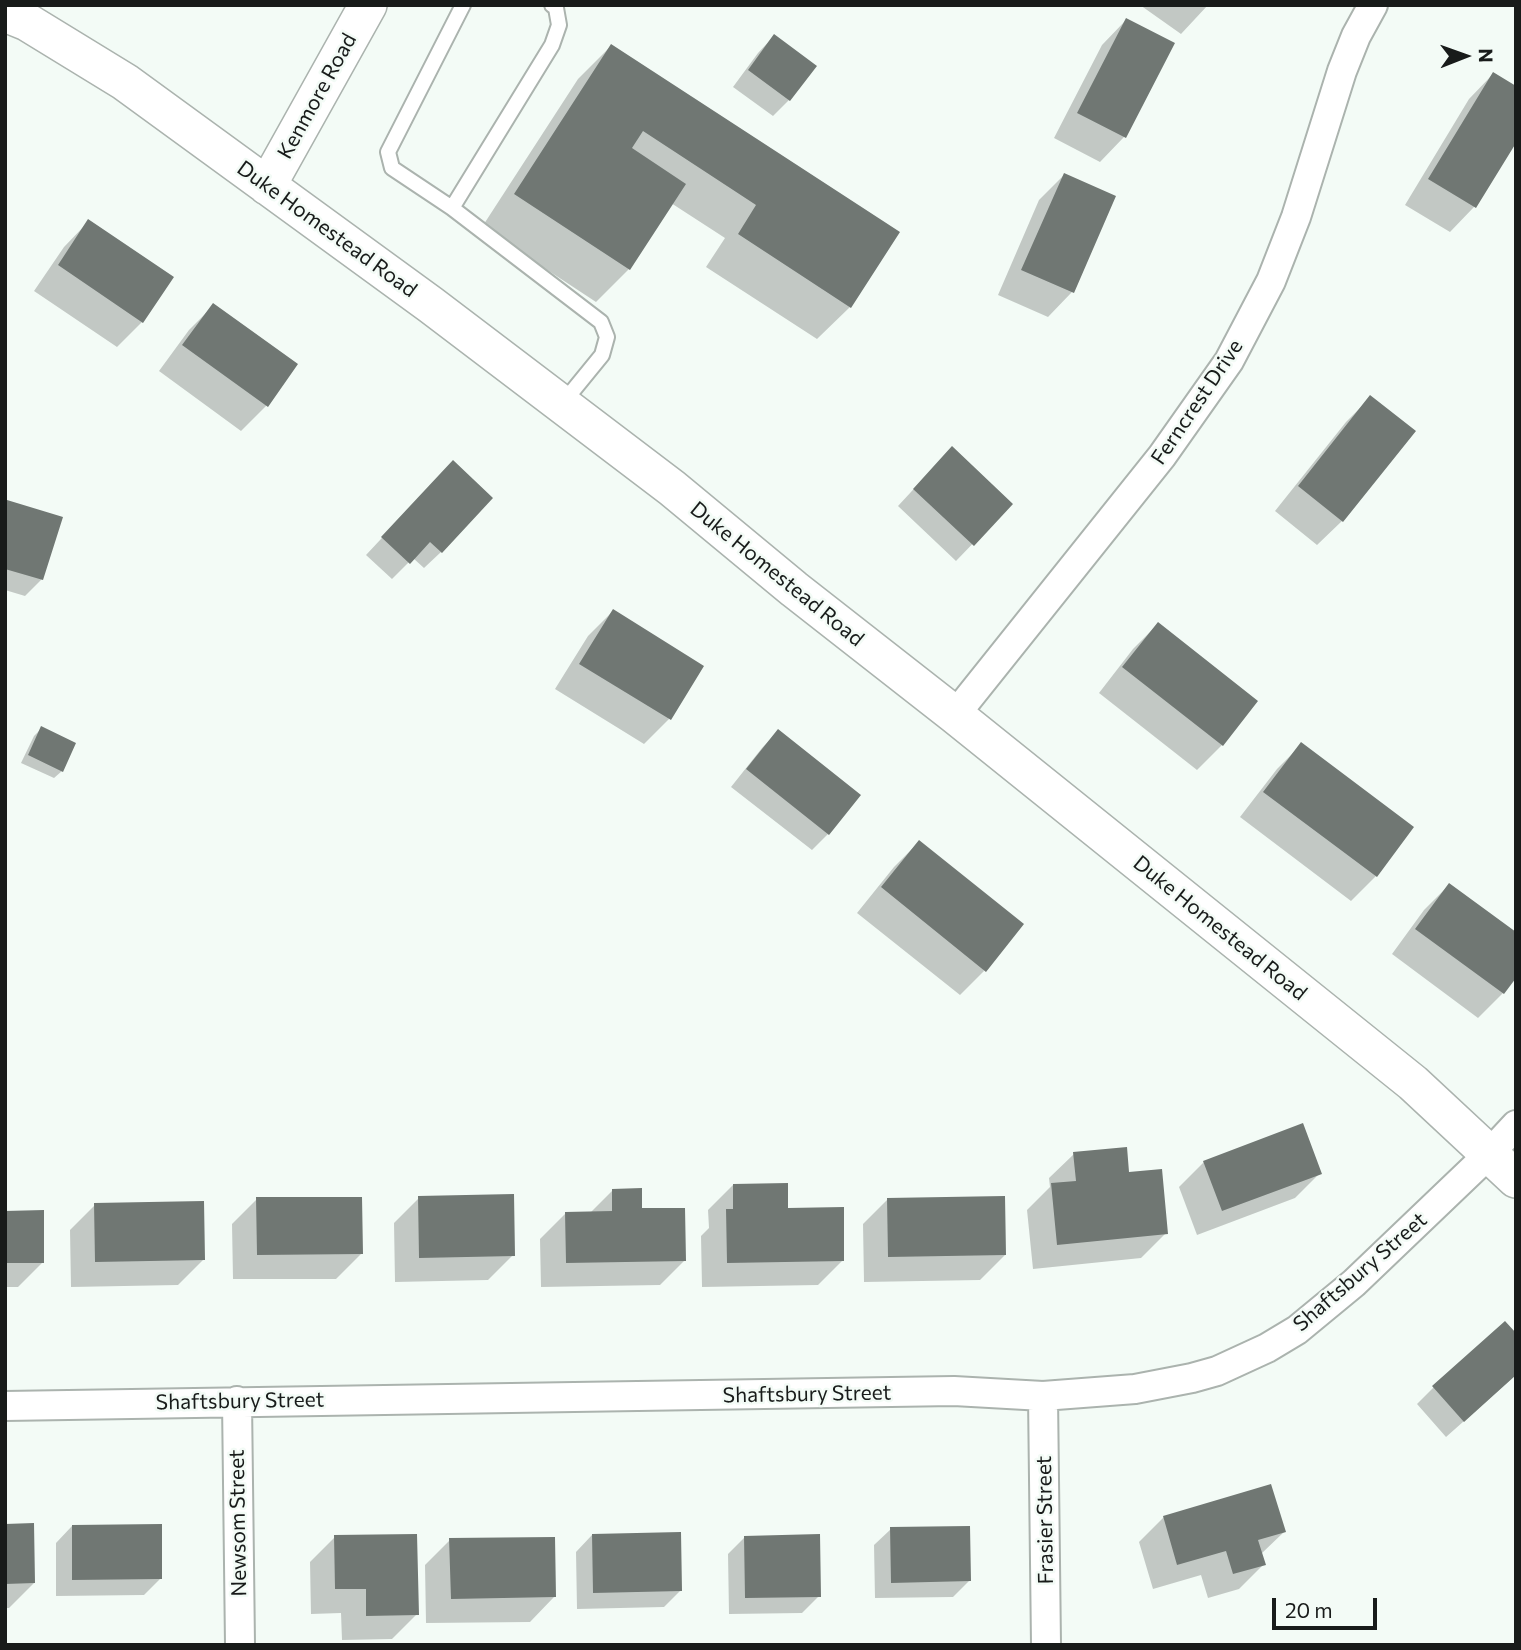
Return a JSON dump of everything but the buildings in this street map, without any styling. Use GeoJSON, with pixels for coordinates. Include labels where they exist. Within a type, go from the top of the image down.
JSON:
{"type":"FeatureCollection","features":[{"type":"Feature","properties":{"kind":"street","name":"Kenmore Road"},"geometry":{"type":"LineString","coordinates":[[267,186],[368,5]]}},
{"type":"Feature","properties":{"kind":"street","name":"Ferncrest Drive"},"geometry":{"type":"LineString","coordinates":[[955,715],[1162,456],[1229,361],[1271,281],[1296,217],[1342,71],[1356,36],[1373,5]]}},
{"type":"Feature","properties":{"kind":"street","name":"Duke Homestead Road"},"geometry":{"type":"LineString","coordinates":[[5,13],[27,22],[125,82],[431,304],[672,488],[794,589],[1413,1083],[1516,1179]]}},
{"type":"Feature","properties":{"kind":"street","name":"Shaftsbury Street"},"geometry":{"type":"LineString","coordinates":[[5,1406],[954,1391],[1043,1396],[1135,1389],[1216,1371],[1267,1348],[1297,1330],[1354,1283],[1516,1125]]}},
{"type":"Feature","properties":{"kind":"street","name":"Frasier Street"},"geometry":{"type":"LineString","coordinates":[[1043,1396],[1046,1645]]}},
{"type":"Feature","properties":{"kind":"street","name":"Newsom Street"},"geometry":{"type":"LineString","coordinates":[[237,1401],[240,1645]]}},
{"type":"Feature","properties":{"kind":"lane"},"geometry":{"type":"LineString","coordinates":[[463,5],[388,152],[392,168],[452,208],[601,322],[607,337],[602,355],[562,404]]}},
{"type":"Feature","properties":{"kind":"lane"},"geometry":{"type":"LineString","coordinates":[[452,208],[552,45],[559,25],[556,8],[552,5]]}}]}
